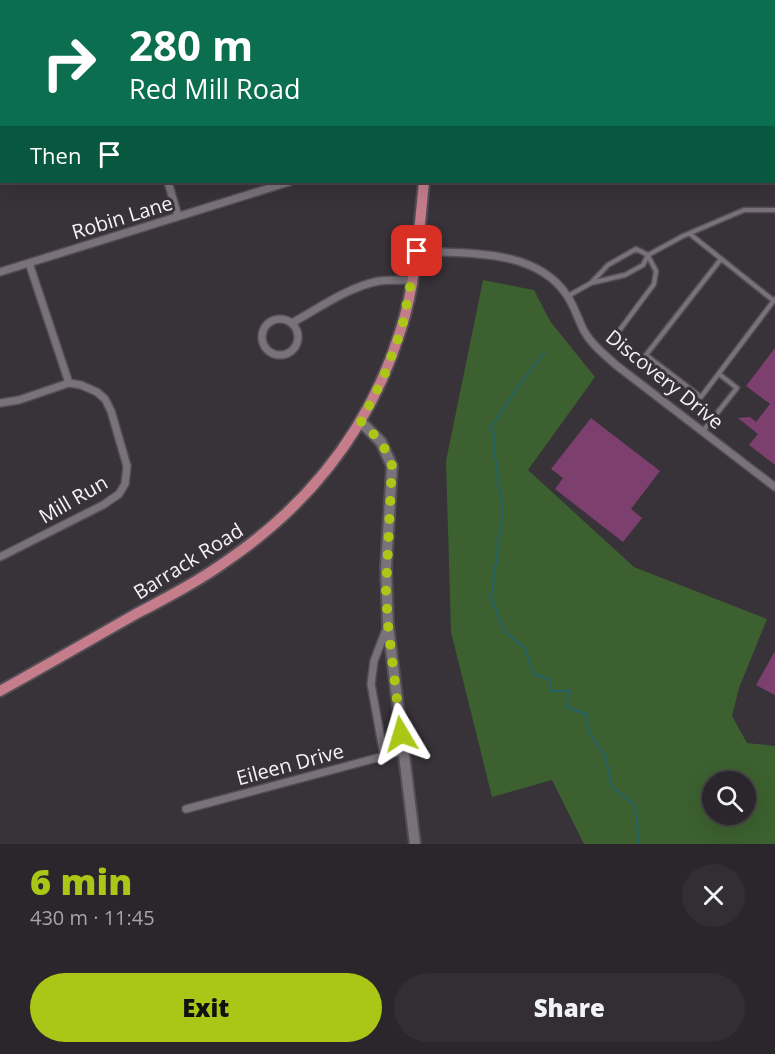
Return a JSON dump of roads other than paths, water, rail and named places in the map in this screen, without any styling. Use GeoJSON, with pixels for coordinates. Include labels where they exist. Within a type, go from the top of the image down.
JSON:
{"type":"FeatureCollection","features":[{"type":"Feature","properties":{"kind":"main road","name":"Barrack Road"},"geometry":{"type":"LineString","coordinates":[[0,691],[201,578],[251,544],[281,520],[310,491],[341,453],[361,422],[394,350],[402,328],[412,280],[424,183]]}},
{"type":"Feature","properties":{"kind":"street"},"geometry":{"type":"LineString","coordinates":[[168,183],[178,216]]}},
{"type":"Feature","properties":{"kind":"street","name":"Robin Lane"},"geometry":{"type":"LineString","coordinates":[[0,272],[286,183]]}},
{"type":"Feature","properties":{"kind":"street","name":"Discovery Drive"},"geometry":{"type":"LineString","coordinates":[[417,251],[507,257],[531,265],[545,273],[559,284],[568,296],[585,333],[594,345],[616,365],[775,487]]}},
{"type":"Feature","properties":{"kind":"street"},"geometry":{"type":"LineString","coordinates":[[0,403],[19,400],[69,383],[29,263]]}},
{"type":"Feature","properties":{"kind":"street"},"geometry":{"type":"LineString","coordinates":[[292,323],[366,285],[379,281],[412,280]]}},
{"type":"Feature","properties":{"kind":"street"},"geometry":{"type":"LineString","coordinates":[[281,318],[292,323],[298,333],[297,345],[293,350],[288,354],[276,355],[266,349],[261,338],[265,326],[281,318]]}},
{"type":"Feature","properties":{"kind":"street","name":"Mill Run"},"geometry":{"type":"LineString","coordinates":[[0,557],[103,505],[119,494],[125,484],[127,466],[111,411],[105,399],[97,392],[69,383]]}},
{"type":"Feature","properties":{"kind":"street"},"geometry":{"type":"LineString","coordinates":[[361,422],[381,442],[392,466],[387,561],[388,625],[415,844]]}},
{"type":"Feature","properties":{"kind":"street"},"geometry":{"type":"LineString","coordinates":[[384,756],[372,700],[371,684],[376,651],[388,625]]}},
{"type":"Feature","properties":{"kind":"street","name":"Eileen Drive"},"geometry":{"type":"LineString","coordinates":[[186,809],[403,751]]}},
{"type":"Feature","properties":{"kind":"lane"},"geometry":{"type":"LineString","coordinates":[[568,296],[591,283],[625,275],[643,265],[648,255],[744,210],[775,210]]}},
{"type":"Feature","properties":{"kind":"lane"},"geometry":{"type":"LineString","coordinates":[[690,234],[774,300],[701,398],[646,356],[721,259]]}},
{"type":"Feature","properties":{"kind":"lane"},"geometry":{"type":"LineString","coordinates":[[591,283],[608,265],[636,249],[648,255],[656,271],[654,284],[616,335]]}},
{"type":"Feature","properties":{"kind":"lane"},"geometry":{"type":"LineString","coordinates":[[703,432],[737,388],[719,374]]}},
{"type":"Feature","properties":{"kind":"waterway"},"geometry":{"type":"LineString","coordinates":[[544,353],[490,429],[495,435],[495,456],[503,511],[491,598],[505,632],[524,647],[534,674],[551,680],[551,691],[570,691],[566,707],[586,714],[588,730],[605,755],[612,787],[635,805],[639,844]]}}]}
